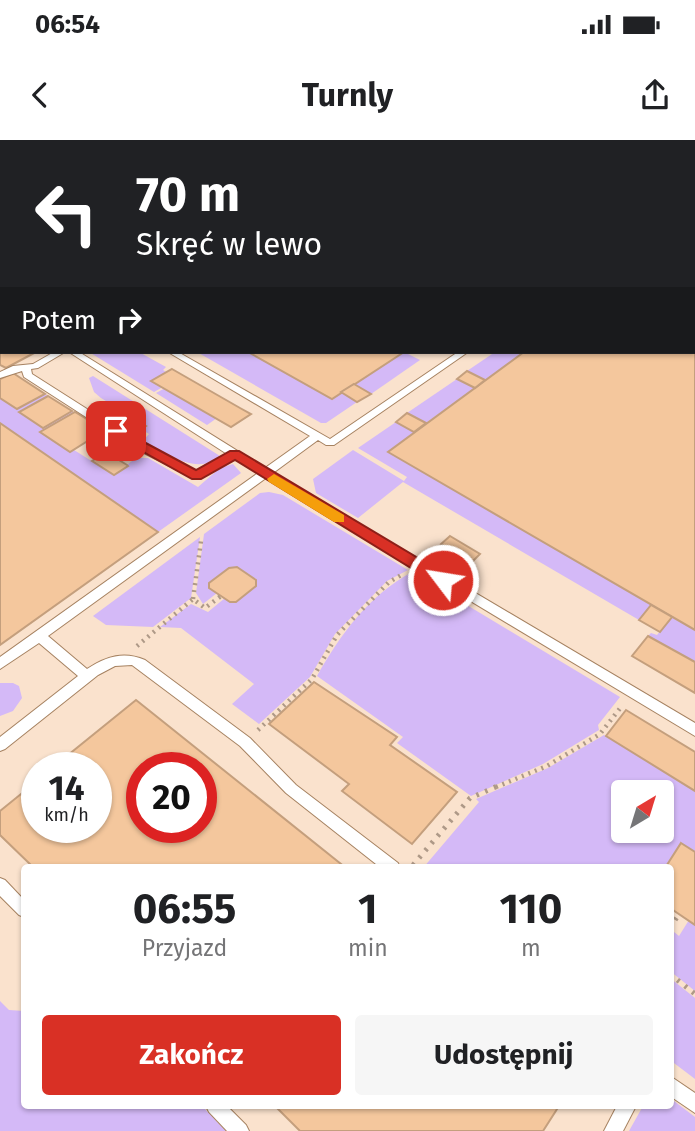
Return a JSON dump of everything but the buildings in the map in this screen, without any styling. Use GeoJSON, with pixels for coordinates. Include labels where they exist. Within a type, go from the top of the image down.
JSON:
{"type":"FeatureCollection","features":[{"type":"Feature","properties":{"kind":"lane"},"geometry":{"type":"LineString","coordinates":[[0,375],[35,366],[56,354]]}},
{"type":"Feature","properties":{"kind":"lane"},"geometry":{"type":"LineString","coordinates":[[76,354],[265,473],[695,730]]}},
{"type":"Feature","properties":{"kind":"lane"},"geometry":{"type":"LineString","coordinates":[[176,354],[330,443],[461,354]]}},
{"type":"Feature","properties":{"kind":"lane"},"geometry":{"type":"LineString","coordinates":[[26,367],[27,375],[138,446],[197,476],[235,454]]}},
{"type":"Feature","properties":{"kind":"lane"},"geometry":{"type":"LineString","coordinates":[[0,664],[317,436]]}},
{"type":"Feature","properties":{"kind":"lane"},"geometry":{"type":"LineString","coordinates":[[39,636],[87,676]]}},
{"type":"Feature","properties":{"kind":"lane"},"geometry":{"type":"LineString","coordinates":[[0,745],[87,676],[108,663],[130,659],[141,664],[245,742],[291,789],[388,864]]}},
{"type":"Feature","properties":{"kind":"lane"},"geometry":{"type":"LineString","coordinates":[[0,885],[21,907]]}},
{"type":"Feature","properties":{"kind":"lane"},"geometry":{"type":"LineString","coordinates":[[674,1087],[695,1104]]}},
{"type":"Feature","properties":{"kind":"lane"},"geometry":{"type":"LineString","coordinates":[[218,1109],[240,1131]]}},
{"type":"Feature","properties":{"kind":"lane"},"geometry":{"type":"LineString","coordinates":[[613,1131],[626,1109]]}},
{"type":"Feature","properties":{"kind":"path"},"geometry":{"type":"LineString","coordinates":[[130,659],[141,640],[193,599],[202,535],[192,526]]}},
{"type":"Feature","properties":{"kind":"path"},"geometry":{"type":"LineString","coordinates":[[245,742],[312,679],[345,626],[389,582],[419,566]]}},
{"type":"Feature","properties":{"kind":"path"},"geometry":{"type":"LineString","coordinates":[[193,599],[205,608],[221,596]]}},
{"type":"Feature","properties":{"kind":"path"},"geometry":{"type":"LineString","coordinates":[[413,864],[470,798],[547,766],[600,734],[633,693]]}},
{"type":"Feature","properties":{"kind":"path"},"geometry":{"type":"LineString","coordinates":[[674,922],[679,914]]}},
{"type":"Feature","properties":{"kind":"path"},"geometry":{"type":"LineString","coordinates":[[674,977],[695,994]]}},
{"type":"Feature","properties":{"kind":"shaded area"},"geometry":{"type":"Polygon","coordinates":[[[92,354],[143,354],[166,367],[163,370],[166,372],[152,381],[163,387],[154,392],[92,354]]]}},
{"type":"Feature","properties":{"kind":"shaded area"},"geometry":{"type":"Polygon","coordinates":[[[200,354],[252,354],[332,399],[341,392],[357,402],[326,423],[321,423],[200,354]]]}},
{"type":"Feature","properties":{"kind":"shaded area"},"geometry":{"type":"Polygon","coordinates":[[[401,354],[408,354],[420,360],[371,394],[354,384],[401,354]]]}},
{"type":"Feature","properties":{"kind":"shaded area"},"geometry":{"type":"Polygon","coordinates":[[[492,354],[521,354],[485,380],[467,371],[492,354]]]}},
{"type":"Feature","properties":{"kind":"shaded area"},"geometry":{"type":"Polygon","coordinates":[[[93,376],[220,456],[211,462],[192,463],[181,461],[142,442],[149,434],[141,429],[145,425],[94,392],[89,378],[93,376]]]}},
{"type":"Feature","properties":{"kind":"shaded area"},"geometry":{"type":"Polygon","coordinates":[[[457,379],[475,388],[426,423],[407,413],[457,379]]]}},
{"type":"Feature","properties":{"kind":"shaded area"},"geometry":{"type":"Polygon","coordinates":[[[165,388],[217,418],[207,425],[156,393],[165,388]]]}},
{"type":"Feature","properties":{"kind":"shaded area"},"geometry":{"type":"Polygon","coordinates":[[[45,394],[48,396],[20,412],[72,411],[74,413],[41,433],[114,475],[136,458],[148,458],[198,487],[220,468],[233,464],[241,473],[158,532],[0,423],[0,398],[17,409],[45,394]]]}},
{"type":"Feature","properties":{"kind":"shaded area"},"geometry":{"type":"Polygon","coordinates":[[[396,422],[414,432],[389,452],[651,605],[639,620],[403,482],[358,518],[316,493],[313,479],[353,450],[404,481],[407,477],[358,448],[396,422]]]}},
{"type":"Feature","properties":{"kind":"shaded area"},"geometry":{"type":"Polygon","coordinates":[[[260,493],[283,495],[408,570],[387,581],[335,634],[310,677],[259,724],[232,704],[254,684],[181,628],[160,627],[191,604],[208,612],[225,598],[236,602],[256,586],[256,579],[232,569],[209,583],[217,593],[203,604],[196,593],[204,534],[260,493]]]}},
{"type":"Feature","properties":{"kind":"shaded area"},"geometry":{"type":"Polygon","coordinates":[[[200,537],[191,598],[153,627],[106,625],[93,616],[200,537]]]}},
{"type":"Feature","properties":{"kind":"shaded area"},"geometry":{"type":"Polygon","coordinates":[[[412,572],[620,697],[598,725],[599,730],[543,764],[471,796],[397,743],[403,737],[317,676],[357,617],[382,592],[412,572]]]}},
{"type":"Feature","properties":{"kind":"shaded area"},"geometry":{"type":"Polygon","coordinates":[[[672,617],[695,630],[695,662],[648,636],[651,633],[657,635],[672,617]]]}},
{"type":"Feature","properties":{"kind":"shaded area"},"geometry":{"type":"Polygon","coordinates":[[[0,683],[19,686],[22,698],[13,711],[0,716],[0,683]]]}},
{"type":"Feature","properties":{"kind":"shaded area"},"geometry":{"type":"Polygon","coordinates":[[[604,735],[695,791],[695,852],[681,844],[668,864],[426,864],[479,802],[476,799],[548,768],[604,735]]]}},
{"type":"Feature","properties":{"kind":"shaded area"},"geometry":{"type":"Polygon","coordinates":[[[689,920],[695,925],[695,991],[674,974],[674,932],[679,936],[689,920]]]}},
{"type":"Feature","properties":{"kind":"shaded area"},"geometry":{"type":"Polygon","coordinates":[[[674,981],[695,998],[695,1079],[674,1063],[674,981]]]}},
{"type":"Feature","properties":{"kind":"shaded area"},"geometry":{"type":"Polygon","coordinates":[[[0,1001],[9,1010],[21,1011],[21,1109],[205,1109],[226,1131],[0,1131],[0,1001]]]}},
{"type":"Feature","properties":{"kind":"shaded area"},"geometry":{"type":"Polygon","coordinates":[[[674,1101],[695,1117],[695,1131],[629,1131],[641,1109],[674,1109],[674,1101]]]}},
{"type":"Feature","properties":{"kind":"slow traffic"},"geometry":{"type":"LineString","coordinates":[[274,479],[339,518]]}},
{"type":"Feature","properties":{"kind":"route"},"geometry":{"type":"LineString","coordinates":[[116,431],[138,446],[197,476],[235,454],[443,580]]}}]}
